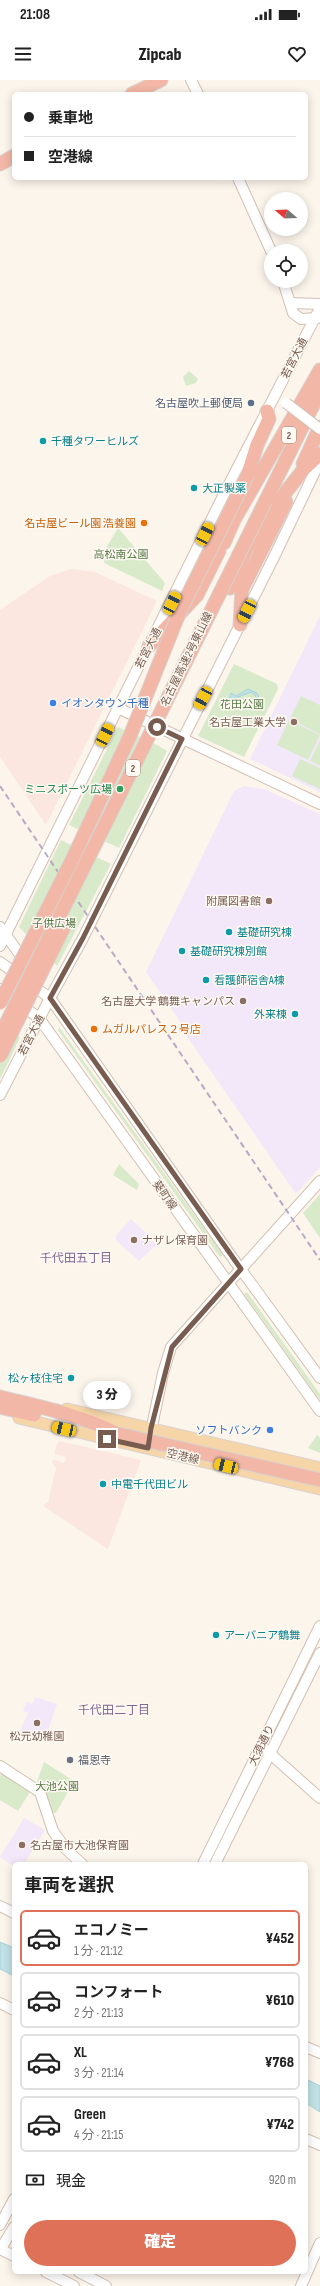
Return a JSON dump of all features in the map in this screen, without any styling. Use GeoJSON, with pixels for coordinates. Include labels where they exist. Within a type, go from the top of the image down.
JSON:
{"type":"FeatureCollection","features":[{"type":"Feature","properties":{"kind":"highway"},"geometry":{"type":"LineString","coordinates":[[136,92],[161,80]]}},
{"type":"Feature","properties":{"kind":"highway"},"geometry":{"type":"LineString","coordinates":[[0,164],[12,157]]}},
{"type":"Feature","properties":{"kind":"highway"},"geometry":{"type":"LineString","coordinates":[[149,646],[197,595],[234,520],[320,372]]}},
{"type":"Feature","properties":{"kind":"highway","name":"名古屋高速2号東山線"},"geometry":{"type":"LineString","coordinates":[[0,1036],[128,786],[208,623],[262,499],[320,372]]}},
{"type":"Feature","properties":{"kind":"highway","name":"名古屋高速2号東山線"},"geometry":{"type":"LineString","coordinates":[[0,1015],[75,859],[320,390]]}},
{"type":"Feature","properties":{"kind":"highway"},"geometry":{"type":"LineString","coordinates":[[0,1004],[33,943],[75,859],[137,721],[187,596],[248,474],[257,445],[269,419],[267,411]]}},
{"type":"Feature","properties":{"kind":"highway"},"geometry":{"type":"LineString","coordinates":[[303,464],[320,428]]}},
{"type":"Feature","properties":{"kind":"highway"},"geometry":{"type":"LineString","coordinates":[[0,1056],[128,786],[208,623],[230,588],[246,550],[285,493],[304,469],[320,454]]}},
{"type":"Feature","properties":{"kind":"highway"},"geometry":{"type":"LineString","coordinates":[[240,625],[242,589],[292,490]]}},
{"type":"Feature","properties":{"kind":"highway"},"geometry":{"type":"LineString","coordinates":[[0,1004],[75,859]]}},
{"type":"Feature","properties":{"kind":"highway"},"geometry":{"type":"LineString","coordinates":[[0,1015],[33,943]]}},
{"type":"Feature","properties":{"kind":"highway"},"geometry":{"type":"LineString","coordinates":[[0,1397],[100,1425],[118,1434]]}},
{"type":"Feature","properties":{"kind":"highway"},"geometry":{"type":"LineString","coordinates":[[0,1407],[320,1480]]}},
{"type":"Feature","properties":{"kind":"main road","name":"空港線"},"geometry":{"type":"LineString","coordinates":[[0,1393],[320,1468]]}},
{"type":"Feature","properties":{"kind":"main road","name":"空港線"},"geometry":{"type":"LineString","coordinates":[[0,1413],[320,1489]]}},
{"type":"Feature","properties":{"kind":"street"},"geometry":{"type":"LineString","coordinates":[[191,80],[197,92]]}},
{"type":"Feature","properties":{"kind":"street"},"geometry":{"type":"LineString","coordinates":[[239,180],[268,244]]}},
{"type":"Feature","properties":{"kind":"street"},"geometry":{"type":"LineString","coordinates":[[285,288],[293,313],[300,319],[317,318]]}},
{"type":"Feature","properties":{"kind":"street"},"geometry":{"type":"LineString","coordinates":[[290,303],[320,304]]}},
{"type":"Feature","properties":{"kind":"street","name":"若宮大通"},"geometry":{"type":"LineString","coordinates":[[0,946],[3,930],[118,708],[267,411],[317,318],[320,308]]}},
{"type":"Feature","properties":{"kind":"street"},"geometry":{"type":"LineString","coordinates":[[276,394],[320,428]]}},
{"type":"Feature","properties":{"kind":"street","name":"若宮大通"},"geometry":{"type":"LineString","coordinates":[[0,1095],[83,938],[240,625],[320,461]]}},
{"type":"Feature","properties":{"kind":"street"},"geometry":{"type":"LineString","coordinates":[[118,708],[320,804]]}},
{"type":"Feature","properties":{"kind":"street"},"geometry":{"type":"LineString","coordinates":[[3,930],[50,998]]}},
{"type":"Feature","properties":{"kind":"street","name":"葵町線"},"geometry":{"type":"LineString","coordinates":[[0,962],[50,998],[241,1269],[320,1378]]}},
{"type":"Feature","properties":{"kind":"street"},"geometry":{"type":"LineString","coordinates":[[0,965],[40,1018]]}},
{"type":"Feature","properties":{"kind":"street","name":"葵町線"},"geometry":{"type":"LineString","coordinates":[[0,989],[40,1018],[320,1410]]}},
{"type":"Feature","properties":{"kind":"street"},"geometry":{"type":"LineString","coordinates":[[148,1448],[151,1428],[172,1347],[320,1181]]}},
{"type":"Feature","properties":{"kind":"street","name":"大須通り"},"geometry":{"type":"LineString","coordinates":[[204,1862],[320,1626]]}},
{"type":"Feature","properties":{"kind":"street","name":"大須通り"},"geometry":{"type":"LineString","coordinates":[[216,1862],[274,1756],[320,1653]]}},
{"type":"Feature","properties":{"kind":"street"},"geometry":{"type":"LineString","coordinates":[[261,1746],[320,1798]]}},
{"type":"Feature","properties":{"kind":"street"},"geometry":{"type":"LineString","coordinates":[[0,1766],[40,1792],[44,1798],[53,1831],[65,1848],[80,1862]]}},
{"type":"Feature","properties":{"kind":"street"},"geometry":{"type":"LineString","coordinates":[[0,1906],[12,1912]]}},
{"type":"Feature","properties":{"kind":"street"},"geometry":{"type":"LineString","coordinates":[[0,2003],[12,2009]]}},
{"type":"Feature","properties":{"kind":"street"},"geometry":{"type":"LineString","coordinates":[[308,2048],[320,2053]]}},
{"type":"Feature","properties":{"kind":"street"},"geometry":{"type":"LineString","coordinates":[[308,2140],[320,2144]]}},
{"type":"Feature","properties":{"kind":"street"},"geometry":{"type":"LineString","coordinates":[[0,2225],[12,2204]]}},
{"type":"Feature","properties":{"kind":"street"},"geometry":{"type":"LineString","coordinates":[[7,2237],[0,2249],[12,2255]]}},
{"type":"Feature","properties":{"kind":"street"},"geometry":{"type":"LineString","coordinates":[[308,2270],[320,2243]]}},
{"type":"Feature","properties":{"kind":"street"},"geometry":{"type":"LineString","coordinates":[[50,2274],[74,2286]]}},
{"type":"Feature","properties":{"kind":"street"},"geometry":{"type":"LineString","coordinates":[[82,2274],[106,2286]]}},
{"type":"Feature","properties":{"kind":"street"},"geometry":{"type":"LineString","coordinates":[[301,2286],[306,2274]]}},
{"type":"Feature","properties":{"kind":"shaded area","name":"イオンタウン千種"},"geometry":{"type":"Polygon","coordinates":[[[71,569],[95,572],[157,601],[46,825],[0,757],[0,610],[50,576],[71,569]]]}},
{"type":"Feature","properties":{"kind":"shaded area","name":"名古屋工業大学"},"geometry":{"type":"Polygon","coordinates":[[[320,616],[320,792],[250,759],[320,616]]]}},
{"type":"Feature","properties":{"kind":"shaded area","name":"名古屋大学 鶴舞キャンパス"},"geometry":{"type":"Polygon","coordinates":[[[244,786],[264,789],[320,814],[320,1167],[296,1194],[186,1035],[186,1030],[146,972],[234,791],[244,786]]]}},
{"type":"Feature","properties":{"kind":"shaded area","name":"ナザレ保育園"},"geometry":{"type":"Polygon","coordinates":[[[131,1219],[146,1233],[144,1237],[157,1244],[139,1261],[116,1240],[116,1235],[131,1219]]]}},
{"type":"Feature","properties":{"kind":"shaded area"},"geometry":{"type":"Polygon","coordinates":[[[60,1441],[141,1460],[108,1549],[43,1506],[48,1502],[56,1468],[52,1463],[53,1459],[64,1463],[66,1457],[54,1454],[57,1443],[60,1441]]]}},
{"type":"Feature","properties":{"kind":"shaded area","name":"松元幼稚園"},"geometry":{"type":"Polygon","coordinates":[[[35,1697],[57,1704],[44,1742],[19,1733],[28,1713],[23,1711],[27,1702],[32,1704],[35,1697]]]}},
{"type":"Feature","properties":{"kind":"shaded area","name":"名古屋市大池保育園"},"geometry":{"type":"Polygon","coordinates":[[[24,1818],[45,1830],[25,1862],[12,1862],[12,1865],[0,1857],[24,1818]]]}},
{"type":"Feature","properties":{"kind":"green space"},"geometry":{"type":"Polygon","coordinates":[[[189,371],[198,379],[196,383],[186,386],[183,377],[189,371]]]}},
{"type":"Feature","properties":{"kind":"green space","name":"高松南公園"},"geometry":{"type":"Polygon","coordinates":[[[118,528],[165,583],[162,591],[104,563],[106,548],[118,528]]]}},
{"type":"Feature","properties":{"kind":"green space","name":"花田公園"},"geometry":{"type":"Polygon","coordinates":[[[234,664],[277,684],[278,689],[244,757],[198,736],[234,664]]]}},
{"type":"Feature","properties":{"kind":"green space"},"geometry":{"type":"Polygon","coordinates":[[[301,696],[320,705],[320,734],[290,719],[301,696]]]}},
{"type":"Feature","properties":{"kind":"green space"},"geometry":{"type":"Polygon","coordinates":[[[289,720],[320,735],[308,760],[277,745],[289,720]]]}},
{"type":"Feature","properties":{"kind":"green space","name":"ミニスポーツ広場"},"geometry":{"type":"Polygon","coordinates":[[[118,727],[167,751],[119,848],[69,825],[118,727]]]}},
{"type":"Feature","properties":{"kind":"green space"},"geometry":{"type":"Polygon","coordinates":[[[320,740],[320,766],[310,761],[320,740]]]}},
{"type":"Feature","properties":{"kind":"green space"},"geometry":{"type":"Polygon","coordinates":[[[300,759],[320,768],[320,789],[292,776],[300,759]]]}},
{"type":"Feature","properties":{"kind":"green space","name":"子供広場"},"geometry":{"type":"Polygon","coordinates":[[[61,840],[111,864],[57,966],[19,927],[61,840]]]}},
{"type":"Feature","properties":{"kind":"green space"},"geometry":{"type":"Polygon","coordinates":[[[0,1017],[20,1038],[0,1079],[0,1017]]]}},
{"type":"Feature","properties":{"kind":"green space"},"geometry":{"type":"Polygon","coordinates":[[[59,1027],[223,1255],[220,1257],[58,1030],[59,1027]]]}},
{"type":"Feature","properties":{"kind":"green space"},"geometry":{"type":"Polygon","coordinates":[[[119,1164],[139,1184],[137,1190],[113,1175],[119,1164]]]}},
{"type":"Feature","properties":{"kind":"green space"},"geometry":{"type":"Polygon","coordinates":[[[320,1194],[320,1238],[303,1213],[320,1194]]]}},
{"type":"Feature","properties":{"kind":"green space"},"geometry":{"type":"Polygon","coordinates":[[[247,1292],[320,1394],[320,1400],[244,1294],[247,1292]]]}},
{"type":"Feature","properties":{"kind":"green space"},"geometry":{"type":"Polygon","coordinates":[[[317,1435],[320,1438],[320,1453],[308,1448],[317,1435]]]}},
{"type":"Feature","properties":{"kind":"green space","name":"大池公園"},"geometry":{"type":"Polygon","coordinates":[[[44,1762],[74,1781],[56,1813],[52,1813],[48,1798],[37,1782],[44,1762]]]}},
{"type":"Feature","properties":{"kind":"green space"},"geometry":{"type":"Polygon","coordinates":[[[2,1772],[31,1790],[18,1811],[0,1800],[0,1776],[2,1772]]]}},
{"type":"Feature","properties":{"kind":"water"},"geometry":{"type":"Polygon","coordinates":[[[248,689],[257,693],[259,698],[257,702],[253,701],[256,696],[251,692],[238,697],[232,702],[229,701],[231,693],[236,696],[248,689]]]}},
{"type":"Feature","properties":{"kind":"water"},"geometry":{"type":"Polygon","coordinates":[[[0,1942],[12,1947],[12,1975],[0,1969],[0,1942]]]}},
{"type":"Feature","properties":{"kind":"water"},"geometry":{"type":"Polygon","coordinates":[[[308,2080],[320,2086],[320,2112],[308,2104],[308,2080]]]}},
{"type":"Feature","properties":{"kind":"railway"},"geometry":{"type":"LineString","coordinates":[[0,786],[320,1260]]}},
{"type":"Feature","properties":{"kind":"place","name":"名古屋吹上郵便局"},"geometry":{"type":"Point","coordinates":[251,403]}},
{"type":"Feature","properties":{"kind":"place","name":"千種タワーヒルズ"},"geometry":{"type":"Point","coordinates":[43,441]}},
{"type":"Feature","properties":{"kind":"place","name":"大正製薬"},"geometry":{"type":"Point","coordinates":[194,488]}},
{"type":"Feature","properties":{"kind":"place","name":"名古屋ビール園 浩養園"},"geometry":{"type":"Point","coordinates":[144,523]}},
{"type":"Feature","properties":{"kind":"place","name":"イオンタウン千種"},"geometry":{"type":"Point","coordinates":[53,703]}},
{"type":"Feature","properties":{"kind":"place","name":"名古屋工業大学"},"geometry":{"type":"Point","coordinates":[294,722]}},
{"type":"Feature","properties":{"kind":"place","name":"ミニスポーツ広場"},"geometry":{"type":"Point","coordinates":[120,789]}},
{"type":"Feature","properties":{"kind":"place","name":"附属図書館"},"geometry":{"type":"Point","coordinates":[269,901]}},
{"type":"Feature","properties":{"kind":"place","name":"基礎研究棟"},"geometry":{"type":"Point","coordinates":[229,932]}},
{"type":"Feature","properties":{"kind":"place","name":"基礎研究棟別館"},"geometry":{"type":"Point","coordinates":[182,951]}},
{"type":"Feature","properties":{"kind":"place","name":"看護師宿舎A棟"},"geometry":{"type":"Point","coordinates":[206,980]}},
{"type":"Feature","properties":{"kind":"place","name":"名古屋大学 鶴舞キャンパス"},"geometry":{"type":"Point","coordinates":[243,1001]}},
{"type":"Feature","properties":{"kind":"place","name":"外来棟"},"geometry":{"type":"Point","coordinates":[295,1014]}},
{"type":"Feature","properties":{"kind":"place","name":"ムガルパレス２号店"},"geometry":{"type":"Point","coordinates":[94,1029]}},
{"type":"Feature","properties":{"kind":"place","name":"ナザレ保育園"},"geometry":{"type":"Point","coordinates":[134,1240]}},
{"type":"Feature","properties":{"kind":"place","name":"松ヶ枝住宅"},"geometry":{"type":"Point","coordinates":[71,1378]}},
{"type":"Feature","properties":{"kind":"place","name":"ソフトバンク"},"geometry":{"type":"Point","coordinates":[270,1430]}},
{"type":"Feature","properties":{"kind":"place","name":"中電千代田ビル"},"geometry":{"type":"Point","coordinates":[103,1484]}},
{"type":"Feature","properties":{"kind":"place","name":"アーバニア鶴舞"},"geometry":{"type":"Point","coordinates":[216,1635]}},
{"type":"Feature","properties":{"kind":"place","name":"松元幼稚園"},"geometry":{"type":"Point","coordinates":[37,1723]}},
{"type":"Feature","properties":{"kind":"place","name":"福恩寺"},"geometry":{"type":"Point","coordinates":[70,1760]}},
{"type":"Feature","properties":{"kind":"place","name":"名古屋市大池保育園"},"geometry":{"type":"Point","coordinates":[22,1845]}},
{"type":"Feature","properties":{"kind":"district","name":"千代田五丁目"},"geometry":{"type":"Point","coordinates":[76,1258]}},
{"type":"Feature","properties":{"kind":"district","name":"千代田二丁目"},"geometry":{"type":"Point","coordinates":[114,1710]}},
{"type":"Feature","properties":{"kind":"route"},"geometry":{"type":"LineString","coordinates":[[107,1439],[148,1448],[163,1373],[172,1347],[241,1269],[50,998],[83,938],[182,739],[157,727]]}}]}
